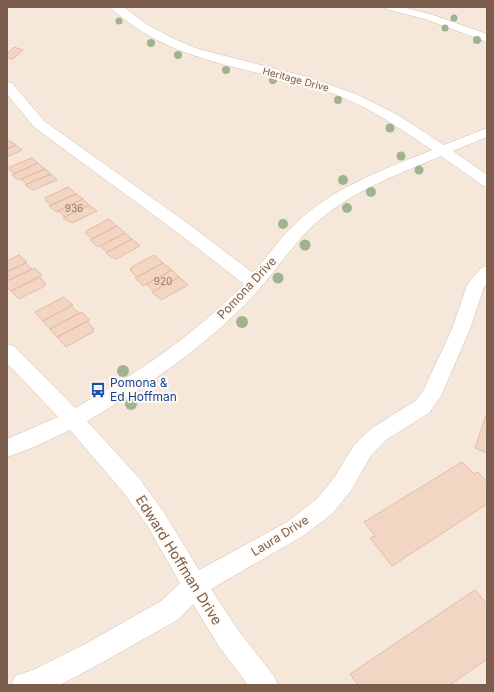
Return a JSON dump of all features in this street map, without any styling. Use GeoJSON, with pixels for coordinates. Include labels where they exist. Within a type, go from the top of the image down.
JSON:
{"type":"FeatureCollection","features":[{"type":"Feature","properties":{"kind":"street","name":"Heritage Drive"},"geometry":{"type":"LineString","coordinates":[[117,7],[143,28],[159,38],[180,47],[204,56],[307,80],[361,100],[381,110],[487,182]]}},
{"type":"Feature","properties":{"kind":"street"},"geometry":{"type":"LineString","coordinates":[[390,7],[444,21],[487,38]]}},
{"type":"Feature","properties":{"kind":"street"},"geometry":{"type":"LineString","coordinates":[[7,86],[39,124],[180,226],[254,283]]}},
{"type":"Feature","properties":{"kind":"street","name":"Pomona Drive"},"geometry":{"type":"LineString","coordinates":[[7,448],[73,419],[100,404],[176,354],[223,315],[254,283],[301,227],[349,191],[487,132]]}},
{"type":"Feature","properties":{"kind":"street","name":"Laura Drive"},"geometry":{"type":"LineString","coordinates":[[24,685],[44,678],[170,610],[195,586],[295,529],[325,506],[344,482],[362,451],[379,434],[422,408],[431,396],[461,329],[476,285],[487,272]]}},
{"type":"Feature","properties":{"kind":"street","name":"Edward Hoffman Drive"},"geometry":{"type":"LineString","coordinates":[[7,351],[73,419],[131,485],[155,518],[195,586],[229,639],[265,685]]}},
{"type":"Feature","properties":{"kind":"shaded area"},"geometry":{"type":"Polygon","coordinates":[[[7,7],[487,7],[487,685],[7,685],[7,7]]]}},
{"type":"Feature","properties":{"kind":"building"},"geometry":{"type":"Polygon","coordinates":[[[14,47],[23,50],[13,59],[7,58],[7,54],[14,47]]]}},
{"type":"Feature","properties":{"kind":"building"},"geometry":{"type":"Polygon","coordinates":[[[10,141],[16,145],[7,149],[7,142],[10,141]]]}},
{"type":"Feature","properties":{"kind":"building"},"geometry":{"type":"Polygon","coordinates":[[[16,145],[22,150],[7,157],[7,149],[16,145]]]}},
{"type":"Feature","properties":{"kind":"building"},"geometry":{"type":"Polygon","coordinates":[[[32,158],[38,163],[14,174],[9,169],[9,167],[32,158]]]}},
{"type":"Feature","properties":{"kind":"building"},"geometry":{"type":"Polygon","coordinates":[[[38,163],[45,169],[18,180],[12,175],[38,163]]]}},
{"type":"Feature","properties":{"kind":"building"},"geometry":{"type":"Polygon","coordinates":[[[45,169],[51,174],[27,184],[21,179],[45,169]]]}},
{"type":"Feature","properties":{"kind":"building"},"geometry":{"type":"Polygon","coordinates":[[[51,174],[57,180],[33,190],[25,185],[51,174]]]}},
{"type":"Feature","properties":{"kind":"building"},"geometry":{"type":"Polygon","coordinates":[[[68,187],[76,194],[51,205],[45,200],[45,198],[68,187]]]}},
{"type":"Feature","properties":{"kind":"building"},"geometry":{"type":"Polygon","coordinates":[[[76,194],[83,199],[56,212],[49,206],[76,194]]]}},
{"type":"Feature","properties":{"kind":"building"},"geometry":{"type":"Polygon","coordinates":[[[83,199],[89,205],[65,217],[58,211],[83,199]]]}},
{"type":"Feature","properties":{"kind":"building"},"geometry":{"type":"Polygon","coordinates":[[[89,205],[97,211],[72,223],[63,218],[89,205]]]}},
{"type":"Feature","properties":{"kind":"building"},"geometry":{"type":"Polygon","coordinates":[[[109,219],[117,226],[92,239],[85,233],[87,232],[86,231],[109,219]]]}},
{"type":"Feature","properties":{"kind":"building"},"geometry":{"type":"Polygon","coordinates":[[[117,226],[125,233],[98,247],[90,240],[117,226]]]}},
{"type":"Feature","properties":{"kind":"building"},"geometry":{"type":"Polygon","coordinates":[[[125,233],[132,239],[107,252],[100,246],[125,233]]]}},
{"type":"Feature","properties":{"kind":"building"},"geometry":{"type":"Polygon","coordinates":[[[132,239],[140,246],[116,259],[106,253],[132,239]]]}},
{"type":"Feature","properties":{"kind":"building"},"geometry":{"type":"Polygon","coordinates":[[[19,255],[27,262],[7,272],[7,261],[19,255]]]}},
{"type":"Feature","properties":{"kind":"building"},"geometry":{"type":"Polygon","coordinates":[[[154,255],[163,263],[137,277],[130,270],[132,269],[130,268],[154,255]]]}},
{"type":"Feature","properties":{"kind":"building"},"geometry":{"type":"Polygon","coordinates":[[[26,263],[32,269],[7,281],[7,272],[26,263]]]}},
{"type":"Feature","properties":{"kind":"building"},"geometry":{"type":"Polygon","coordinates":[[[163,263],[172,270],[143,286],[135,278],[163,263]]]}},
{"type":"Feature","properties":{"kind":"building"},"geometry":{"type":"Polygon","coordinates":[[[35,268],[42,275],[11,291],[7,287],[7,281],[35,268]]]}},
{"type":"Feature","properties":{"kind":"building"},"geometry":{"type":"Polygon","coordinates":[[[172,270],[179,277],[154,291],[146,284],[172,270]]]}},
{"type":"Feature","properties":{"kind":"building"},"geometry":{"type":"Polygon","coordinates":[[[40,277],[46,284],[44,285],[45,286],[19,299],[11,291],[40,277]]]}},
{"type":"Feature","properties":{"kind":"building"},"geometry":{"type":"Polygon","coordinates":[[[179,277],[188,285],[163,299],[160,299],[152,292],[179,277]]]}},
{"type":"Feature","properties":{"kind":"building"},"geometry":{"type":"Polygon","coordinates":[[[64,297],[73,305],[43,321],[35,312],[64,297]]]}},
{"type":"Feature","properties":{"kind":"building"},"geometry":{"type":"Polygon","coordinates":[[[71,306],[79,313],[50,329],[43,321],[71,306]]]}},
{"type":"Feature","properties":{"kind":"building"},"geometry":{"type":"Polygon","coordinates":[[[82,312],[90,320],[57,337],[50,329],[82,312]]]}},
{"type":"Feature","properties":{"kind":"building"},"geometry":{"type":"Polygon","coordinates":[[[87,321],[94,329],[92,330],[93,332],[66,347],[57,337],[87,321]]]}},
{"type":"Feature","properties":{"kind":"building"},"geometry":{"type":"Polygon","coordinates":[[[487,412],[487,453],[475,448],[487,412]]]}},
{"type":"Feature","properties":{"kind":"building"},"geometry":{"type":"Polygon","coordinates":[[[462,462],[474,474],[478,472],[487,482],[487,504],[392,566],[370,538],[375,536],[364,522],[462,462]]]}},
{"type":"Feature","properties":{"kind":"building"},"geometry":{"type":"Polygon","coordinates":[[[475,590],[487,604],[487,659],[450,685],[358,685],[350,674],[475,590]]]}},
{"type":"Feature","properties":{"kind":"place","name":"Pomona & Ed Hoffman"},"geometry":{"type":"Point","coordinates":[98,390]}}]}
